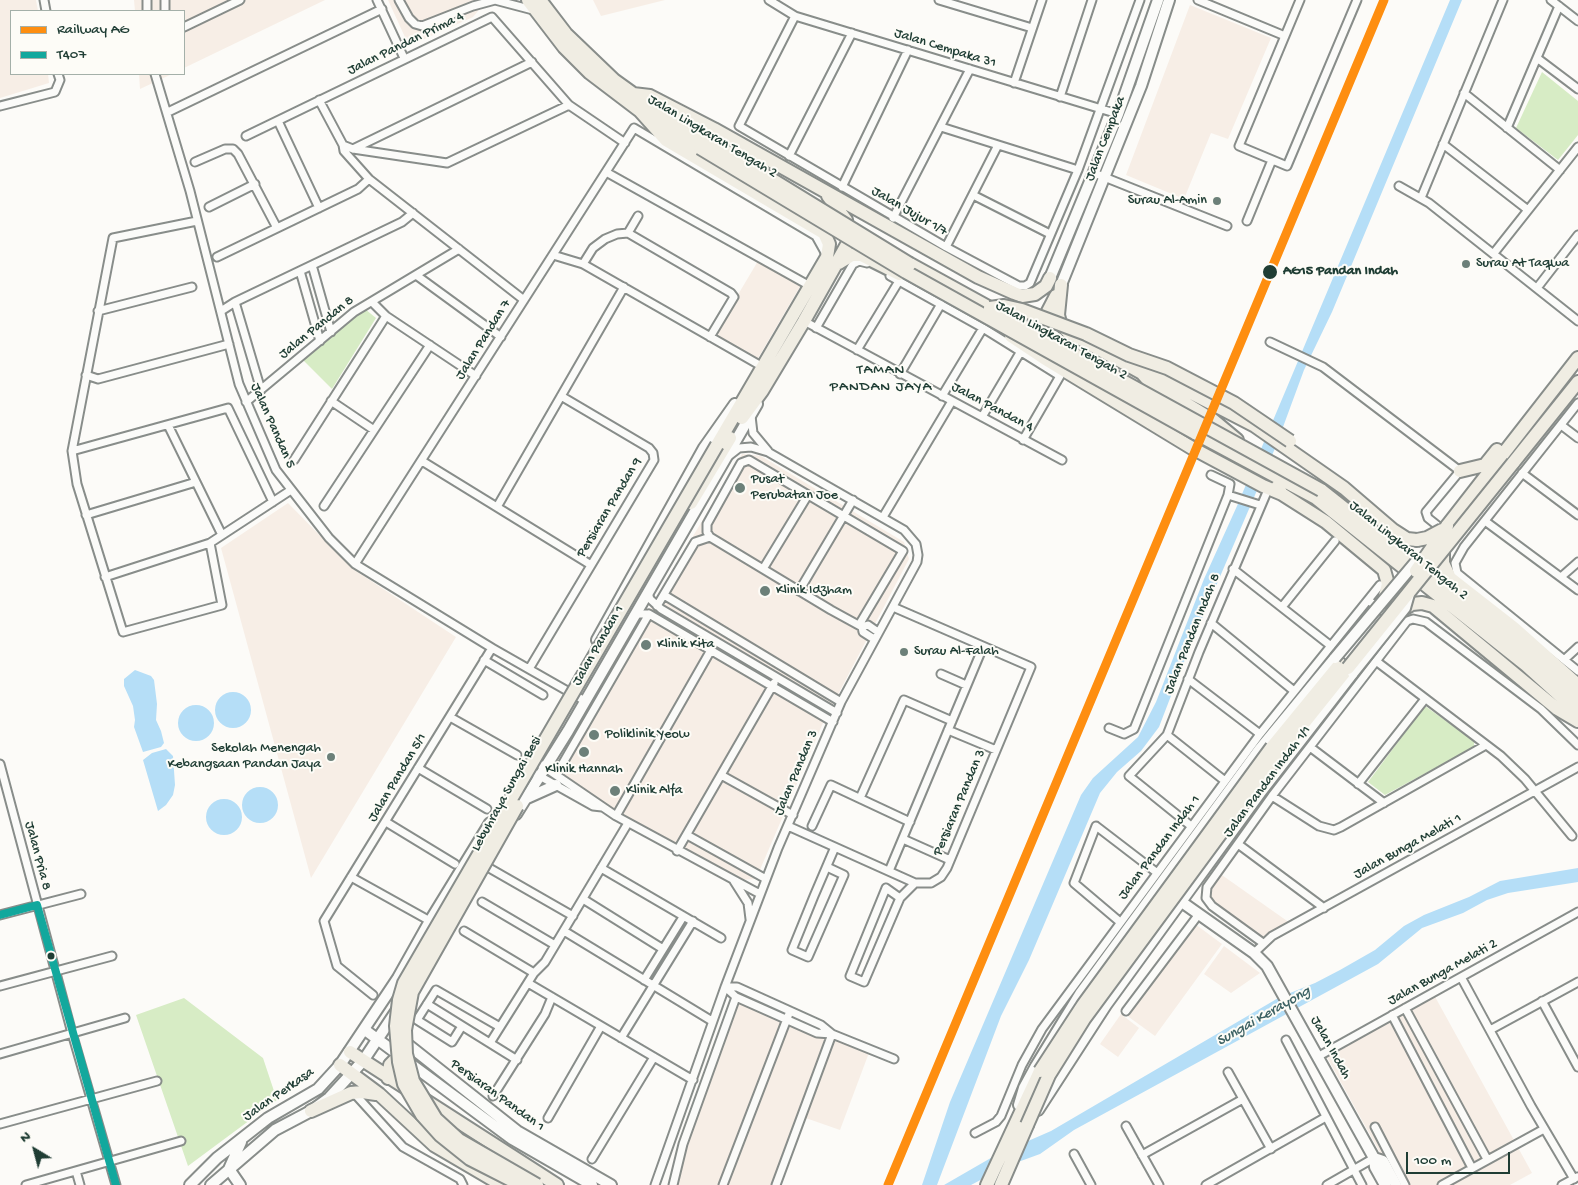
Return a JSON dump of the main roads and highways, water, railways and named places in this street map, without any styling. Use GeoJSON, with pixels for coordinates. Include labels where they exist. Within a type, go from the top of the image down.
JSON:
{"type":"FeatureCollection","features":[{"type":"Feature","properties":{"kind":"highway","name":"Jalan Lingkaran Tengah 2"},"geometry":{"type":"LineString","coordinates":[[528,0],[538,5],[608,74],[633,94],[703,143],[906,272],[1250,457],[1321,490],[1532,657],[1578,699]]}},
{"type":"Feature","properties":{"kind":"highway","name":"Jalan Lingkaran Tengah 2"},"geometry":{"type":"LineString","coordinates":[[538,5],[564,47],[590,73],[640,111],[703,143],[910,264],[1250,457],[1296,486],[1350,523],[1526,664],[1578,712]]}},
{"type":"Feature","properties":{"kind":"highway"},"geometry":{"type":"LineString","coordinates":[[633,94],[650,96],[819,187],[978,277],[1014,293],[1022,296],[1035,294],[1046,286],[1050,278]]}},
{"type":"Feature","properties":{"kind":"highway"},"geometry":{"type":"LineString","coordinates":[[640,111],[666,140],[824,233],[833,260]]}},
{"type":"Feature","properties":{"kind":"highway"},"geometry":{"type":"LineString","coordinates":[[819,187],[841,211],[849,229],[849,241],[833,260]]}},
{"type":"Feature","properties":{"kind":"highway"},"geometry":{"type":"LineString","coordinates":[[833,260],[852,255],[865,256],[1010,335],[1052,363],[1192,448],[1272,490],[1326,522],[1384,570],[1388,584],[1384,600]]}},
{"type":"Feature","properties":{"kind":"highway","name":"Jalan Pandan 1"},"geometry":{"type":"LineString","coordinates":[[756,389],[763,367],[810,286],[833,260]]}},
{"type":"Feature","properties":{"kind":"highway","name":"Jalan Pandan 1"},"geometry":{"type":"LineString","coordinates":[[756,389],[810,325],[833,260]]}},
{"type":"Feature","properties":{"kind":"highway"},"geometry":{"type":"LineString","coordinates":[[1010,335],[1036,330],[1042,323],[1061,285]]}},
{"type":"Feature","properties":{"kind":"highway"},"geometry":{"type":"LineString","coordinates":[[1061,285],[1057,308],[1060,323],[1068,332],[1142,373],[1255,426],[1288,444]]}},
{"type":"Feature","properties":{"kind":"highway"},"geometry":{"type":"LineString","coordinates":[[990,308],[1004,306],[1022,310],[1167,368],[1234,403],[1335,477],[1344,488],[1393,530],[1407,539],[1427,538],[1447,526]]}},
{"type":"Feature","properties":{"kind":"highway"},"geometry":{"type":"LineString","coordinates":[[1344,665],[1410,591],[1437,549],[1447,526],[1575,363]]}},
{"type":"Feature","properties":{"kind":"highway"},"geometry":{"type":"LineString","coordinates":[[1460,470],[1485,465],[1557,377],[1575,363]]}},
{"type":"Feature","properties":{"kind":"highway"},"geometry":{"type":"LineString","coordinates":[[987,1185],[1040,1071],[1083,1005],[1276,750],[1423,562],[1437,549],[1578,382]]}},
{"type":"Feature","properties":{"kind":"highway"},"geometry":{"type":"LineString","coordinates":[[1166,385],[1213,420],[1250,457],[1272,490]]}},
{"type":"Feature","properties":{"kind":"highway","name":"Lebuhraya Sungai Besi"},"geometry":{"type":"LineString","coordinates":[[521,1185],[470,1159],[440,1136],[422,1115],[404,1084],[399,1062],[396,1026],[404,983],[756,389]]}},
{"type":"Feature","properties":{"kind":"highway","name":"Lebuhraya Sungai Besi"},"geometry":{"type":"LineString","coordinates":[[537,1185],[459,1140],[432,1113],[414,1081],[406,1054],[404,1030],[410,999],[610,643],[747,410],[756,389]]}},
{"type":"Feature","properties":{"kind":"highway"},"geometry":{"type":"LineString","coordinates":[[1437,549],[1446,572],[1457,579],[1578,685]]}},
{"type":"Feature","properties":{"kind":"highway"},"geometry":{"type":"LineString","coordinates":[[1405,608],[1412,604],[1422,603],[1433,606],[1556,708],[1578,722]]}},
{"type":"Feature","properties":{"kind":"highway"},"geometry":{"type":"LineString","coordinates":[[1002,1182],[1050,1075],[1084,1019],[1276,750]]}},
{"type":"Feature","properties":{"kind":"highway"},"geometry":{"type":"LineString","coordinates":[[350,1052],[448,1117],[557,1185]]}},
{"type":"Feature","properties":{"kind":"highway"},"geometry":{"type":"LineString","coordinates":[[388,1078],[390,1065],[402,1058]]}},
{"type":"Feature","properties":{"kind":"highway"},"geometry":{"type":"LineString","coordinates":[[340,1065],[379,1094],[434,1145],[502,1185]]}},
{"type":"Feature","properties":{"kind":"highway"},"geometry":{"type":"LineString","coordinates":[[312,1111],[340,1096],[354,1093],[379,1094]]}},
{"type":"Feature","properties":{"kind":"highway"},"geometry":{"type":"LineString","coordinates":[[434,1145],[427,1133],[432,1120],[440,1116],[448,1117]]}},
{"type":"Feature","properties":{"kind":"main road","name":"Jalan Cempaka"},"geometry":{"type":"LineString","coordinates":[[1050,278],[1118,114],[1158,0]]}},
{"type":"Feature","properties":{"kind":"main road","name":"Jalan Cempaka"},"geometry":{"type":"LineString","coordinates":[[1061,285],[1106,178],[1141,86],[1169,0]]}},
{"type":"Feature","properties":{"kind":"main road","name":"Jalan Pandan 1"},"geometry":{"type":"LineString","coordinates":[[378,1040],[543,772],[751,416],[756,389]]}},
{"type":"Feature","properties":{"kind":"main road","name":"Jalan Pandan 1"},"geometry":{"type":"LineString","coordinates":[[373,1018],[569,692],[704,448],[735,404],[756,389]]}},
{"type":"Feature","properties":{"kind":"main road"},"geometry":{"type":"LineString","coordinates":[[1027,1125],[1095,1020],[1302,738],[1384,600],[1418,559],[1437,549]]}},
{"type":"Feature","properties":{"kind":"main road"},"geometry":{"type":"LineString","coordinates":[[1011,1130],[1024,1088],[1076,992],[1159,886],[1201,820],[1259,750],[1344,665],[1405,608],[1410,591]]}},
{"type":"Feature","properties":{"kind":"main road"},"geometry":{"type":"LineString","coordinates":[[620,597],[627,606],[638,610]]}},
{"type":"Feature","properties":{"kind":"main road"},"geometry":{"type":"LineString","coordinates":[[523,802],[531,795],[556,785]]}},
{"type":"Feature","properties":{"kind":"main road"},"geometry":{"type":"LineString","coordinates":[[1174,864],[1177,872],[1184,879],[1196,880]]}},
{"type":"Feature","properties":{"kind":"main road"},"geometry":{"type":"LineString","coordinates":[[1167,921],[1176,916],[1198,913],[1193,891],[1196,880]]}},
{"type":"Feature","properties":{"kind":"main road","name":"Jalan Indah"},"geometry":{"type":"LineString","coordinates":[[1159,886],[1254,953],[1267,966],[1305,1030],[1374,1158],[1374,1167],[1385,1185]]}},
{"type":"Feature","properties":{"kind":"main road"},"geometry":{"type":"LineString","coordinates":[[1145,904],[1155,903],[1163,908],[1166,911],[1167,921]]}},
{"type":"Feature","properties":{"kind":"main road"},"geometry":{"type":"LineString","coordinates":[[405,994],[400,1024],[402,1033],[410,1047]]}},
{"type":"Feature","properties":{"kind":"main road","name":"Persiaran Pandan 1"},"geometry":{"type":"LineString","coordinates":[[373,1018],[517,1131],[611,1185]]}},
{"type":"Feature","properties":{"kind":"main road","name":"Jalan Perkasa"},"geometry":{"type":"LineString","coordinates":[[190,1185],[268,1118],[318,1089],[340,1065],[373,1018]]}},
{"type":"Feature","properties":{"kind":"main road","name":"Persiaran Pandan 1"},"geometry":{"type":"LineString","coordinates":[[365,1030],[512,1139],[592,1185]]}},
{"type":"Feature","properties":{"kind":"main road","name":"Jalan Perkasa"},"geometry":{"type":"LineString","coordinates":[[211,1185],[275,1130],[312,1111],[329,1098],[363,1061],[378,1040]]}},
{"type":"Feature","properties":{"kind":"main road"},"geometry":{"type":"LineString","coordinates":[[235,1183],[229,1169],[244,1137]]}},
{"type":"Feature","properties":{"kind":"main road","name":"Jalan Indah"},"geometry":{"type":"LineString","coordinates":[[1374,1158],[1383,1161],[1396,1185]]}},
{"type":"Feature","properties":{"kind":"main road"},"geometry":{"type":"LineString","coordinates":[[198,1177],[214,1170],[229,1169]]}},
{"type":"Feature","properties":{"kind":"water"},"geometry":{"type":"Polygon","coordinates":[[[1450,0],[1462,0],[1332,312],[1304,370],[1276,446],[1189,649],[1159,727],[1141,751],[1117,772],[1100,793],[1029,960],[1001,1016],[937,1185],[922,1185],[950,1102],[1081,795],[1093,778],[1138,737],[1156,702],[1204,579],[1237,506],[1450,0]]]}},
{"type":"Feature","properties":{"kind":"water"},"geometry":{"type":"Polygon","coordinates":[[[135,670],[151,676],[154,680],[157,704],[156,720],[164,743],[161,747],[143,752],[134,727],[133,706],[124,686],[124,679],[135,670]]]}},
{"type":"Feature","properties":{"kind":"water"},"geometry":{"type":"Polygon","coordinates":[[[233,692],[240,693],[246,697],[250,703],[250,717],[246,723],[240,727],[233,728],[226,727],[220,723],[216,717],[215,710],[216,703],[220,697],[226,693],[233,692]]]}},
{"type":"Feature","properties":{"kind":"water"},"geometry":{"type":"Polygon","coordinates":[[[196,705],[203,706],[209,710],[213,716],[213,730],[209,736],[203,740],[196,741],[189,740],[183,736],[179,730],[178,723],[179,716],[183,710],[189,706],[196,705]]]}},
{"type":"Feature","properties":{"kind":"water"},"geometry":{"type":"Polygon","coordinates":[[[166,749],[173,756],[175,785],[173,795],[166,805],[158,811],[143,760],[152,753],[166,749]]]}},
{"type":"Feature","properties":{"kind":"water"},"geometry":{"type":"Polygon","coordinates":[[[260,787],[267,788],[273,792],[277,798],[277,812],[273,818],[267,822],[260,823],[253,822],[247,818],[243,812],[242,805],[243,798],[247,792],[253,788],[260,787]]]}},
{"type":"Feature","properties":{"kind":"water"},"geometry":{"type":"Polygon","coordinates":[[[224,799],[231,800],[237,804],[241,810],[241,824],[237,830],[231,834],[224,835],[217,834],[211,830],[207,824],[206,817],[207,810],[211,804],[217,800],[224,799]]]}},
{"type":"Feature","properties":{"kind":"water","name":"Sungai Kerayong"},"geometry":{"type":"Polygon","coordinates":[[[1578,868],[1578,882],[1508,893],[1487,900],[1463,913],[1422,928],[1378,964],[1074,1130],[1040,1154],[1007,1166],[971,1185],[944,1185],[996,1155],[1051,1131],[1280,997],[1315,983],[1340,970],[1375,950],[1404,926],[1424,915],[1469,897],[1500,881],[1578,868]]]}},
{"type":"Feature","properties":{"kind":"rail line","name":"AG"},"geometry":{"type":"LineString","coordinates":[[888,1185],[1384,0]]}},
{"type":"Feature","properties":{"kind":"place","name":"Surau Al-Amin"},"geometry":{"type":"Point","coordinates":[1217,201]}},
{"type":"Feature","properties":{"kind":"place","name":"Surau At Taqwa"},"geometry":{"type":"Point","coordinates":[1466,264]}},
{"type":"Feature","properties":{"kind":"place","name":"AG15 Pandan Indah"},"geometry":{"type":"Point","coordinates":[1270,272]}},
{"type":"Feature","properties":{"kind":"place","name":"Pusat Perubatan Joe"},"geometry":{"type":"Point","coordinates":[740,488]}},
{"type":"Feature","properties":{"kind":"place","name":"Klinik Idzham"},"geometry":{"type":"Point","coordinates":[765,591]}},
{"type":"Feature","properties":{"kind":"place","name":"Klinik Kita"},"geometry":{"type":"Point","coordinates":[646,645]}},
{"type":"Feature","properties":{"kind":"place","name":"Surau Al-Falah"},"geometry":{"type":"Point","coordinates":[904,652]}},
{"type":"Feature","properties":{"kind":"place","name":"Poliklinik Yeow"},"geometry":{"type":"Point","coordinates":[594,735]}},
{"type":"Feature","properties":{"kind":"place","name":"Klinik Hannah"},"geometry":{"type":"Point","coordinates":[584,752]}},
{"type":"Feature","properties":{"kind":"place","name":"Sekolah Menengah Kebangsaan Pandan Jaya"},"geometry":{"type":"Point","coordinates":[331,757]}},
{"type":"Feature","properties":{"kind":"place","name":"Klinik Alfa"},"geometry":{"type":"Point","coordinates":[615,791]}},
{"type":"Feature","properties":{"kind":"district","name":"TAMAN PANDAN JAYA"},"geometry":{"type":"Point","coordinates":[881,380]}}]}
